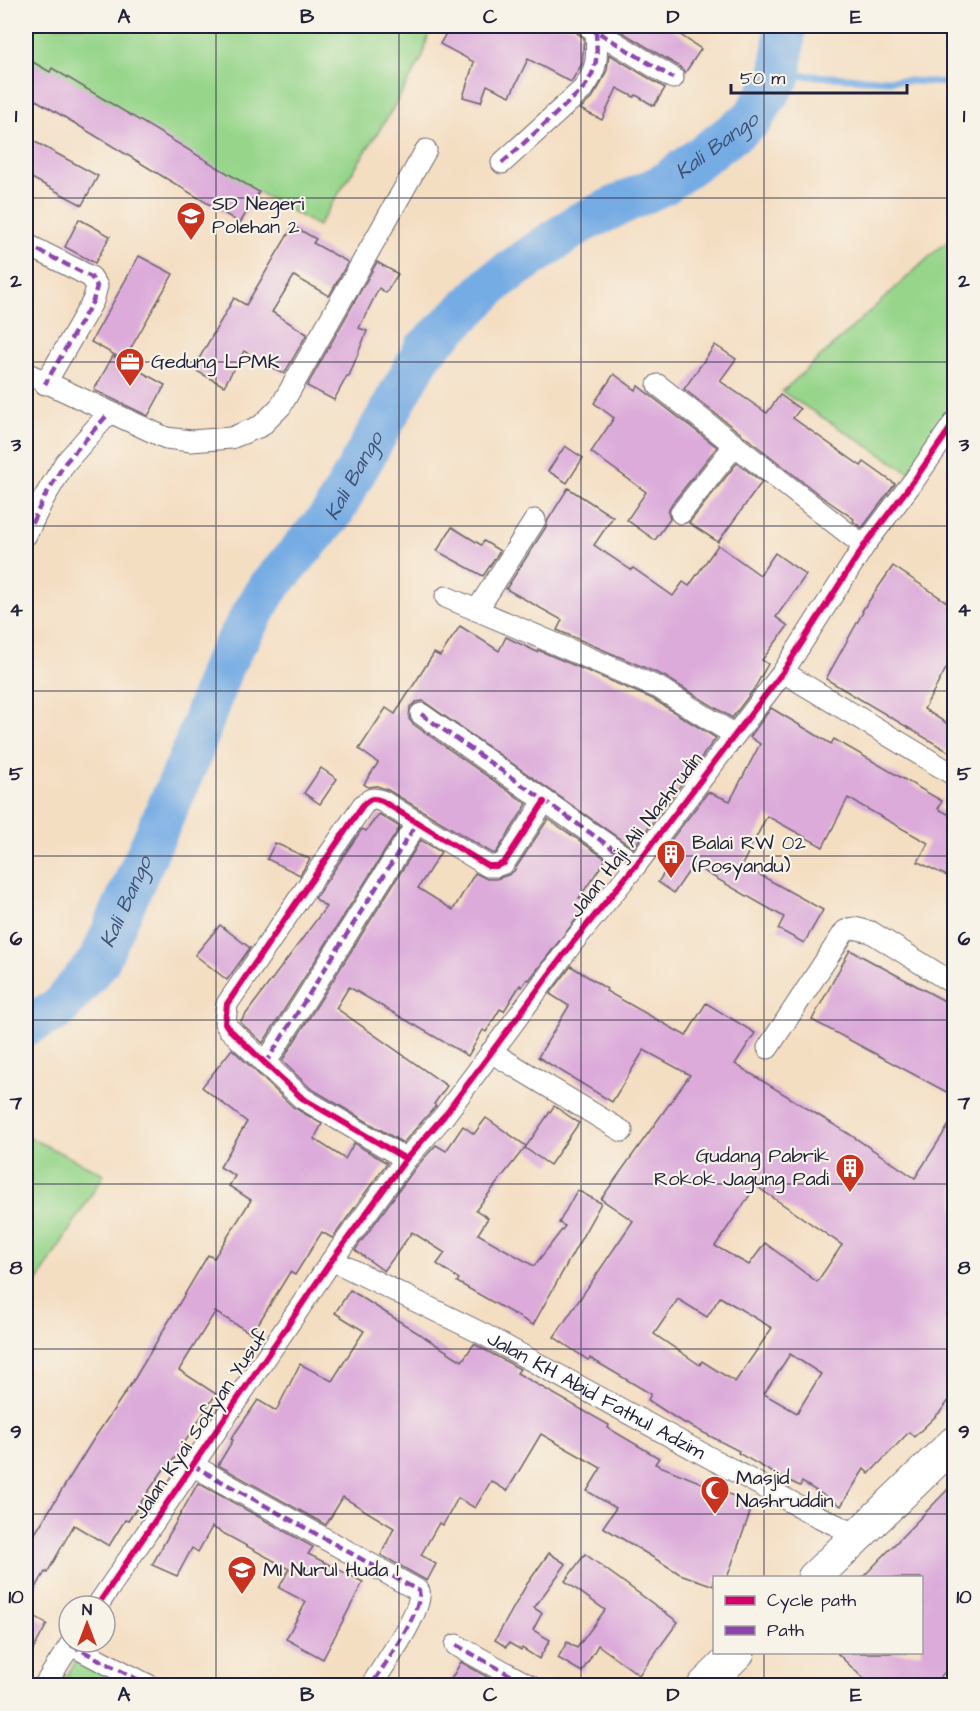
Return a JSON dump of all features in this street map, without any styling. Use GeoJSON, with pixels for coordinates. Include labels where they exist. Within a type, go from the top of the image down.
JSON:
{"type":"FeatureCollection","features":[{"type":"Feature","properties":{"kind":"main road"},"geometry":{"type":"LineString","coordinates":[[816,1576],[954,1443]]}},
{"type":"Feature","properties":{"kind":"main road"},"geometry":{"type":"LineString","coordinates":[[704,1686],[737,1654]]}},
{"type":"Feature","properties":{"kind":"street"},"geometry":{"type":"LineString","coordinates":[[592,28],[673,78]]}},
{"type":"Feature","properties":{"kind":"street"},"geometry":{"type":"LineString","coordinates":[[502,163],[583,89],[593,75],[597,61],[592,28]]}},
{"type":"Feature","properties":{"kind":"street"},"geometry":{"type":"LineString","coordinates":[[26,373],[45,384],[166,438],[191,441],[231,438],[261,426],[281,406],[426,150]]}},
{"type":"Feature","properties":{"kind":"street"},"geometry":{"type":"LineString","coordinates":[[26,244],[91,277],[97,286],[93,301],[45,384]]}},
{"type":"Feature","properties":{"kind":"street"},"geometry":{"type":"LineString","coordinates":[[658,384],[864,546]]}},
{"type":"Feature","properties":{"kind":"street"},"geometry":{"type":"LineString","coordinates":[[26,535],[65,463],[109,412]]}},
{"type":"Feature","properties":{"kind":"street","name":"Jalan Haji Ali Nashrudin"},"geometry":{"type":"LineString","coordinates":[[332,1260],[406,1159],[444,1116],[574,941],[636,865],[783,672],[864,546],[954,423]]}},
{"type":"Feature","properties":{"kind":"street"},"geometry":{"type":"LineString","coordinates":[[681,513],[735,445]]}},
{"type":"Feature","properties":{"kind":"street"},"geometry":{"type":"LineString","coordinates":[[477,610],[536,520]]}},
{"type":"Feature","properties":{"kind":"street"},"geometry":{"type":"LineString","coordinates":[[446,597],[659,688],[735,735]]}},
{"type":"Feature","properties":{"kind":"street"},"geometry":{"type":"LineString","coordinates":[[783,672],[954,775]]}},
{"type":"Feature","properties":{"kind":"street"},"geometry":{"type":"LineString","coordinates":[[421,714],[636,865]]}},
{"type":"Feature","properties":{"kind":"street"},"geometry":{"type":"LineString","coordinates":[[406,1159],[302,1098],[229,1029],[225,1023],[227,1004],[363,805],[370,799],[375,798],[488,867],[496,867],[504,863],[544,802]]}},
{"type":"Feature","properties":{"kind":"street"},"geometry":{"type":"LineString","coordinates":[[265,1064],[417,823]]}},
{"type":"Feature","properties":{"kind":"street"},"geometry":{"type":"LineString","coordinates":[[768,1048],[845,931],[854,928],[871,932],[954,984]]}},
{"type":"Feature","properties":{"kind":"street"},"geometry":{"type":"LineString","coordinates":[[491,1052],[622,1131]]}},
{"type":"Feature","properties":{"kind":"street","name":"Jalan Kyai Sofyan Yusuf"},"geometry":{"type":"LineString","coordinates":[[105,1594],[332,1260]]}},
{"type":"Feature","properties":{"kind":"street","name":"Jalan KH Abid Fathul Adzim"},"geometry":{"type":"LineString","coordinates":[[332,1260],[483,1334],[805,1510],[857,1536]]}},
{"type":"Feature","properties":{"kind":"street"},"geometry":{"type":"LineString","coordinates":[[192,1465],[419,1591],[420,1602],[409,1625],[371,1686]]}},
{"type":"Feature","properties":{"kind":"street"},"geometry":{"type":"LineString","coordinates":[[456,1645],[530,1686]]}},
{"type":"Feature","properties":{"kind":"street"},"geometry":{"type":"LineString","coordinates":[[44,1686],[64,1654]]}},
{"type":"Feature","properties":{"kind":"street"},"geometry":{"type":"LineString","coordinates":[[91,1654],[150,1686]]}},
{"type":"Feature","properties":{"kind":"green space"},"geometry":{"type":"Polygon","coordinates":[[[26,26],[431,26],[422,58],[387,118],[318,226],[26,62],[26,26]]]}},
{"type":"Feature","properties":{"kind":"green space"},"geometry":{"type":"Polygon","coordinates":[[[954,238],[954,409],[909,472],[782,392],[939,248],[954,238]]]}},
{"type":"Feature","properties":{"kind":"green space"},"geometry":{"type":"Polygon","coordinates":[[[26,1136],[104,1174],[26,1300],[26,1136]]]}},
{"type":"Feature","properties":{"kind":"green space"},"geometry":{"type":"Polygon","coordinates":[[[77,1660],[127,1686],[60,1686],[77,1660]]]}},
{"type":"Feature","properties":{"kind":"building"},"geometry":{"type":"Polygon","coordinates":[[[450,26],[575,26],[577,33],[584,38],[582,64],[571,82],[528,59],[510,96],[487,85],[481,102],[463,97],[474,62],[440,44],[450,26]]]}},
{"type":"Feature","properties":{"kind":"building"},"geometry":{"type":"Polygon","coordinates":[[[612,26],[667,26],[701,49],[685,73],[680,67],[612,26]]]}},
{"type":"Feature","properties":{"kind":"building"},"geometry":{"type":"Polygon","coordinates":[[[609,54],[665,88],[654,106],[636,95],[634,97],[617,88],[602,120],[580,109],[592,98],[599,87],[607,70],[609,54]]]}},
{"type":"Feature","properties":{"kind":"building"},"geometry":{"type":"Polygon","coordinates":[[[26,58],[50,72],[52,68],[259,192],[240,223],[26,94],[26,58]]]}},
{"type":"Feature","properties":{"kind":"building"},"geometry":{"type":"Polygon","coordinates":[[[26,137],[98,176],[82,205],[26,175],[26,137]]]}},
{"type":"Feature","properties":{"kind":"building"},"geometry":{"type":"Polygon","coordinates":[[[79,219],[110,236],[95,263],[65,247],[79,219]]]}},
{"type":"Feature","properties":{"kind":"building"},"geometry":{"type":"Polygon","coordinates":[[[293,226],[316,239],[313,243],[348,262],[329,296],[294,276],[272,312],[307,334],[284,374],[244,351],[224,386],[193,369],[234,298],[246,305],[293,226]]]}},
{"type":"Feature","properties":{"kind":"building"},"geometry":{"type":"Polygon","coordinates":[[[139,256],[173,274],[124,360],[91,342],[139,256]]]}},
{"type":"Feature","properties":{"kind":"building"},"geometry":{"type":"Polygon","coordinates":[[[377,262],[398,274],[386,293],[379,288],[359,328],[367,331],[349,376],[334,400],[307,386],[377,262]]]}},
{"type":"Feature","properties":{"kind":"building"},"geometry":{"type":"Polygon","coordinates":[[[715,345],[736,359],[720,381],[767,413],[780,395],[800,409],[793,418],[861,466],[864,462],[895,484],[862,528],[853,521],[854,519],[822,497],[684,389],[715,345]]]}},
{"type":"Feature","properties":{"kind":"building","name":"Gedung LPMK"},"geometry":{"type":"Polygon","coordinates":[[[113,356],[165,385],[148,416],[94,390],[113,356]]]}},
{"type":"Feature","properties":{"kind":"building"},"geometry":{"type":"Polygon","coordinates":[[[614,374],[636,390],[638,386],[717,447],[671,505],[668,512],[670,519],[655,540],[627,520],[646,492],[591,452],[614,418],[594,403],[614,374]]]}},
{"type":"Feature","properties":{"kind":"building"},"geometry":{"type":"Polygon","coordinates":[[[565,446],[583,458],[567,483],[548,471],[565,446]]]}},
{"type":"Feature","properties":{"kind":"building"},"geometry":{"type":"Polygon","coordinates":[[[737,463],[762,482],[718,542],[689,523],[737,463]]]}},
{"type":"Feature","properties":{"kind":"building"},"geometry":{"type":"Polygon","coordinates":[[[568,488],[613,517],[594,545],[631,570],[633,568],[673,596],[683,582],[689,586],[718,545],[760,575],[775,553],[806,575],[776,617],[788,626],[762,660],[768,664],[754,689],[732,718],[664,676],[557,630],[562,620],[506,589],[568,488]]]}},
{"type":"Feature","properties":{"kind":"building"},"geometry":{"type":"Polygon","coordinates":[[[452,527],[481,545],[484,541],[500,551],[483,576],[437,551],[452,527]]]}},
{"type":"Feature","properties":{"kind":"building"},"geometry":{"type":"Polygon","coordinates":[[[893,566],[954,607],[954,654],[924,709],[954,728],[954,755],[826,679],[862,611],[893,566]]]}},
{"type":"Feature","properties":{"kind":"building"},"geometry":{"type":"Polygon","coordinates":[[[460,626],[499,651],[506,637],[653,699],[716,738],[633,848],[423,701],[416,702],[410,707],[409,719],[413,724],[527,804],[496,853],[492,853],[388,790],[377,786],[368,787],[364,784],[378,763],[359,749],[386,708],[395,714],[434,653],[440,656],[460,626]]]}},
{"type":"Feature","properties":{"kind":"building"},"geometry":{"type":"Polygon","coordinates":[[[771,708],[831,744],[834,739],[942,801],[938,809],[954,817],[954,865],[949,877],[918,862],[928,843],[848,798],[823,847],[767,816],[742,865],[823,910],[804,943],[778,929],[784,917],[693,865],[674,893],[658,882],[675,857],[664,849],[708,792],[730,801],[760,744],[750,737],[771,708]]]}},
{"type":"Feature","properties":{"kind":"building"},"geometry":{"type":"Polygon","coordinates":[[[321,768],[337,779],[320,804],[304,793],[321,768]]]}},
{"type":"Feature","properties":{"kind":"building"},"geometry":{"type":"Polygon","coordinates":[[[379,814],[400,827],[263,1043],[240,1022],[326,907],[315,898],[362,829],[366,831],[379,814]]]}},
{"type":"Feature","properties":{"kind":"building"},"geometry":{"type":"Polygon","coordinates":[[[548,819],[606,859],[579,898],[588,904],[529,980],[527,979],[522,987],[520,985],[504,1011],[500,1009],[486,1032],[483,1030],[468,1056],[349,987],[336,1008],[447,1086],[434,1104],[436,1106],[403,1143],[310,1088],[282,1061],[421,840],[441,852],[418,888],[453,910],[475,873],[487,879],[496,879],[514,871],[548,819]]]}},
{"type":"Feature","properties":{"kind":"building"},"geometry":{"type":"Polygon","coordinates":[[[275,843],[310,859],[300,875],[267,859],[275,843]]]}},
{"type":"Feature","properties":{"kind":"building"},"geometry":{"type":"Polygon","coordinates":[[[220,925],[250,948],[227,980],[195,955],[220,925]]]}},
{"type":"Feature","properties":{"kind":"building"},"geometry":{"type":"Polygon","coordinates":[[[850,950],[954,1006],[954,1096],[812,1020],[850,950]]]}},
{"type":"Feature","properties":{"kind":"building"},"geometry":{"type":"Polygon","coordinates":[[[571,966],[607,989],[606,991],[686,1036],[706,1003],[755,1033],[735,1064],[849,1134],[915,1178],[954,1117],[954,1394],[940,1412],[914,1437],[909,1432],[869,1474],[864,1469],[841,1506],[802,1482],[800,1486],[779,1476],[738,1453],[739,1451],[677,1419],[648,1400],[651,1394],[590,1358],[588,1360],[554,1337],[633,1221],[601,1199],[690,1075],[644,1050],[612,1102],[538,1057],[569,1006],[550,994],[571,966]],[[756,1186],[715,1246],[749,1265],[765,1243],[817,1282],[842,1245],[756,1186]],[[720,1297],[707,1317],[678,1299],[654,1334],[700,1365],[702,1361],[735,1382],[772,1328],[720,1297]],[[790,1354],[764,1394],[797,1413],[821,1374],[790,1354]]]}},
{"type":"Feature","properties":{"kind":"building"},"geometry":{"type":"Polygon","coordinates":[[[232,1049],[293,1107],[322,1124],[314,1139],[345,1159],[354,1143],[387,1163],[334,1236],[332,1238],[322,1232],[295,1275],[290,1272],[252,1334],[215,1312],[179,1370],[216,1394],[168,1468],[166,1466],[128,1521],[125,1520],[109,1546],[74,1525],[26,1605],[26,1530],[34,1535],[135,1378],[208,1255],[214,1258],[251,1200],[229,1186],[235,1176],[220,1167],[247,1122],[202,1087],[232,1049]]]}},
{"type":"Feature","properties":{"kind":"building"},"geometry":{"type":"Polygon","coordinates":[[[554,1106],[579,1123],[550,1165],[525,1148],[554,1106]]]}},
{"type":"Feature","properties":{"kind":"building"},"geometry":{"type":"Polygon","coordinates":[[[486,1118],[526,1146],[476,1210],[488,1218],[478,1234],[534,1266],[565,1226],[559,1223],[577,1190],[601,1203],[533,1325],[457,1282],[459,1279],[437,1264],[445,1253],[412,1232],[384,1271],[355,1250],[416,1167],[436,1145],[446,1151],[463,1126],[474,1134],[486,1118]]]}},
{"type":"Feature","properties":{"kind":"building"},"geometry":{"type":"Polygon","coordinates":[[[350,1290],[462,1361],[474,1344],[520,1369],[517,1373],[609,1425],[608,1428],[659,1458],[655,1464],[753,1504],[728,1576],[713,1576],[713,1586],[680,1574],[603,1527],[616,1508],[587,1491],[601,1468],[541,1434],[507,1491],[491,1481],[475,1508],[458,1498],[443,1525],[439,1523],[421,1555],[436,1564],[427,1581],[381,1555],[394,1528],[343,1497],[326,1525],[218,1465],[233,1440],[231,1439],[258,1400],[276,1411],[300,1364],[332,1381],[364,1331],[335,1313],[350,1290]]]}},
{"type":"Feature","properties":{"kind":"building"},"geometry":{"type":"Polygon","coordinates":[[[198,1483],[313,1547],[308,1554],[363,1582],[323,1659],[286,1639],[306,1602],[279,1588],[289,1569],[212,1527],[198,1552],[192,1548],[177,1576],[152,1565],[198,1483]]]}},
{"type":"Feature","properties":{"kind":"building"},"geometry":{"type":"Polygon","coordinates":[[[954,1483],[954,1662],[932,1686],[871,1686],[838,1654],[923,1654],[923,1576],[864,1576],[954,1483]]]}},
{"type":"Feature","properties":{"kind":"building"},"geometry":{"type":"Polygon","coordinates":[[[549,1553],[566,1564],[534,1608],[542,1613],[533,1630],[550,1640],[539,1659],[522,1648],[521,1650],[509,1643],[506,1647],[495,1640],[527,1584],[549,1553]]]}},
{"type":"Feature","properties":{"kind":"building"},"geometry":{"type":"Polygon","coordinates":[[[585,1554],[678,1622],[639,1675],[598,1645],[582,1672],[558,1658],[567,1642],[577,1648],[605,1610],[565,1581],[585,1554]]]}},
{"type":"Feature","properties":{"kind":"building"},"geometry":{"type":"Polygon","coordinates":[[[26,1612],[47,1624],[26,1663],[26,1612]]]}},
{"type":"Feature","properties":{"kind":"building"},"geometry":{"type":"Polygon","coordinates":[[[461,1662],[503,1686],[447,1686],[461,1662]]]}},
{"type":"Feature","properties":{"kind":"waterway","name":"Kali Bango"},"geometry":{"type":"LineString","coordinates":[[26,1025],[57,1010],[99,961],[191,755],[223,665],[267,589],[332,514],[424,350],[497,280],[580,223],[664,184],[752,119],[781,74],[785,26]]}},
{"type":"Feature","properties":{"kind":"waterway"},"geometry":{"type":"LineString","coordinates":[[781,74],[954,83]]}},
{"type":"Feature","properties":{"kind":"marked path"},"geometry":{"type":"LineString","coordinates":[[588,26],[673,78]]}},
{"type":"Feature","properties":{"kind":"marked path"},"geometry":{"type":"LineString","coordinates":[[502,163],[583,89],[592,74],[596,61],[596,30]]}},
{"type":"Feature","properties":{"kind":"marked path"},"geometry":{"type":"LineString","coordinates":[[26,244],[91,277],[97,286],[93,301],[45,384]]}},
{"type":"Feature","properties":{"kind":"marked path"},"geometry":{"type":"LineString","coordinates":[[26,535],[65,463],[109,413]]}},
{"type":"Feature","properties":{"kind":"marked path"},"geometry":{"type":"LineString","coordinates":[[421,714],[636,865]]}},
{"type":"Feature","properties":{"kind":"marked path"},"geometry":{"type":"LineString","coordinates":[[265,1064],[417,823]]}},
{"type":"Feature","properties":{"kind":"marked path"},"geometry":{"type":"LineString","coordinates":[[192,1465],[419,1591],[419,1600],[409,1624],[371,1686]]}},
{"type":"Feature","properties":{"kind":"marked path"},"geometry":{"type":"LineString","coordinates":[[456,1645],[530,1686]]}},
{"type":"Feature","properties":{"kind":"marked path"},"geometry":{"type":"LineString","coordinates":[[88,1654],[150,1686]]}},
{"type":"Feature","properties":{"kind":"cycle path"},"geometry":{"type":"LineString","coordinates":[[105,1594],[332,1260],[406,1159],[444,1116],[574,941],[636,865],[783,672],[864,546],[954,423]]}},
{"type":"Feature","properties":{"kind":"cycle path"},"geometry":{"type":"LineString","coordinates":[[406,1159],[302,1098],[229,1029],[225,1023],[227,1004],[363,805],[369,800],[382,801],[488,866],[504,863],[544,802]]}},
{"type":"Feature","properties":{"kind":"place","name":"SD Negeri Polehan 2"},"geometry":{"type":"Point","coordinates":[191,242]}},
{"type":"Feature","properties":{"kind":"place","name":"Gedung LPMK"},"geometry":{"type":"Point","coordinates":[130,388]}},
{"type":"Feature","properties":{"kind":"place","name":"Balai RW 02 (Posyandu)"},"geometry":{"type":"Point","coordinates":[671,880]}},
{"type":"Feature","properties":{"kind":"place","name":"Gudang Pabrik Rokok Jagung Padi"},"geometry":{"type":"Point","coordinates":[850,1194]}},
{"type":"Feature","properties":{"kind":"place","name":"Masjid Nashruddin"},"geometry":{"type":"Point","coordinates":[715,1516]}},
{"type":"Feature","properties":{"kind":"place","name":"MI Nurul Huda 1"},"geometry":{"type":"Point","coordinates":[242,1596]}}]}
